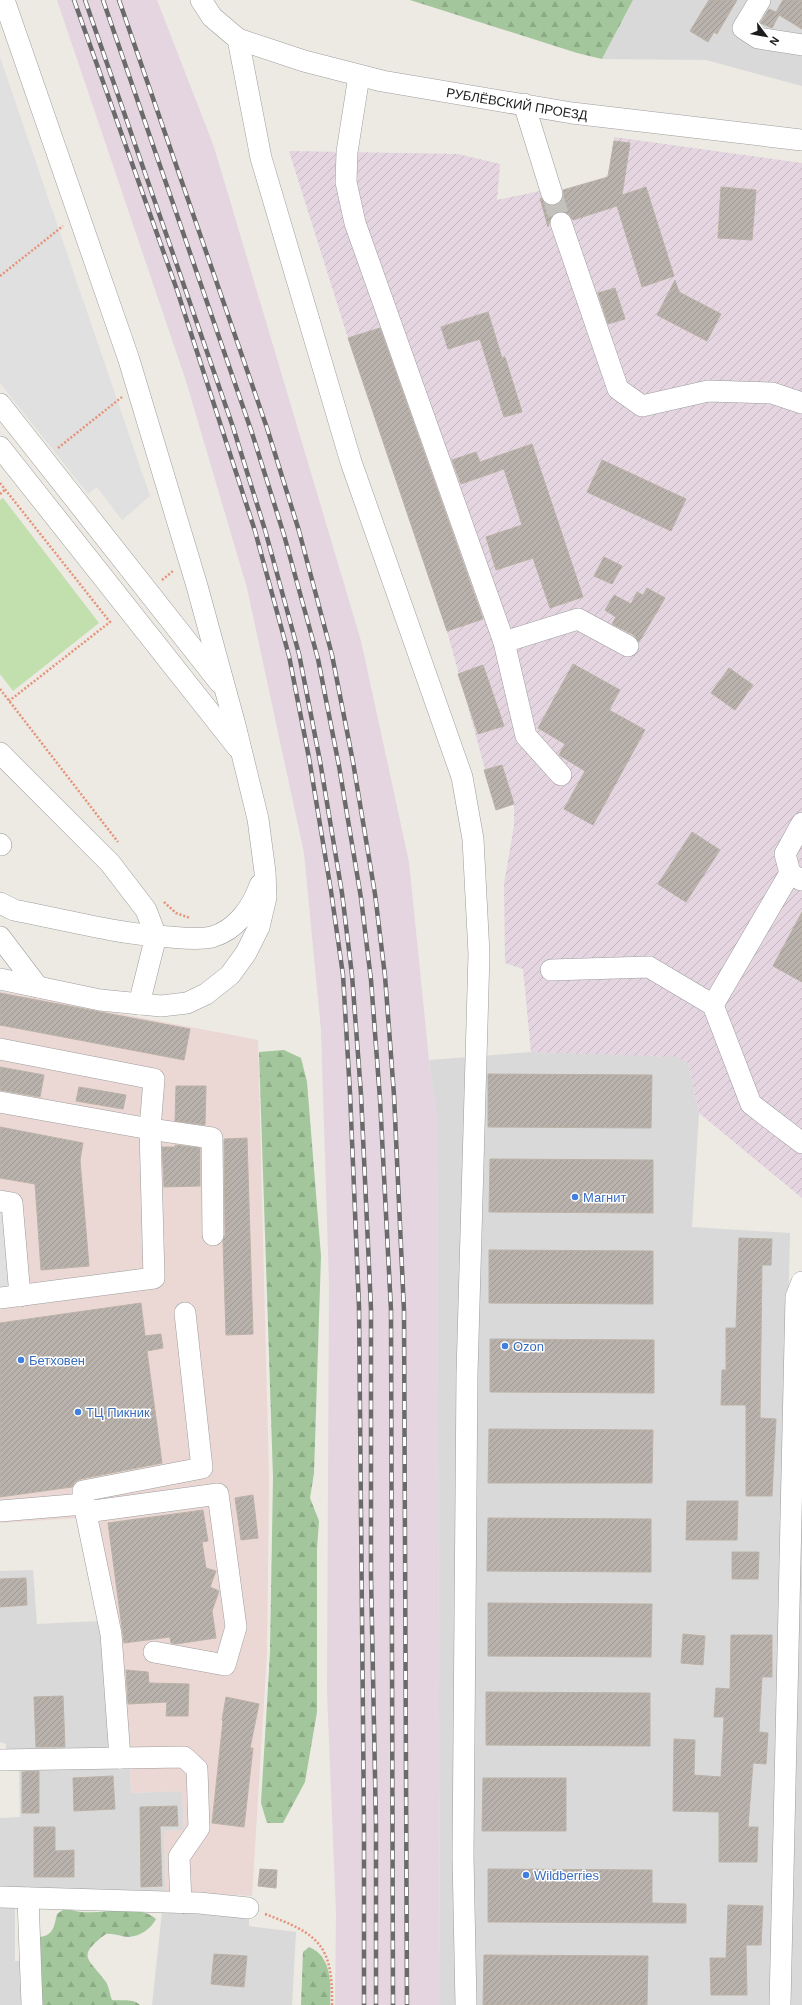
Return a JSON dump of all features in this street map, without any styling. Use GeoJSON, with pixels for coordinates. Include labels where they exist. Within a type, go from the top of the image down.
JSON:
{"type":"FeatureCollection","features":[{"type":"Feature","properties":{"kind":"street"},"geometry":{"type":"LineString","coordinates":[[0,979],[100,1000],[161,1006],[187,1003],[206,994],[230,975],[246,953],[258,927],[266,897],[265,872],[258,819],[226,690],[197,586],[129,360],[4,0]]}},
{"type":"Feature","properties":{"kind":"street","name":"РУБЛЁВСКИЙ ПРОЕЗД"},"geometry":{"type":"LineString","coordinates":[[201,0],[212,17],[238,39],[270,51],[359,76],[572,113],[802,140]]}},
{"type":"Feature","properties":{"kind":"street"},"geometry":{"type":"LineString","coordinates":[[760,0],[743,28],[758,38],[802,44]]}},
{"type":"Feature","properties":{"kind":"street"},"geometry":{"type":"LineString","coordinates":[[238,39],[261,158],[346,447],[462,777],[473,839],[480,954],[467,1382],[464,1856],[466,2005]]}},
{"type":"Feature","properties":{"kind":"street"},"geometry":{"type":"LineString","coordinates":[[359,76],[347,152],[346,182],[355,223],[504,642],[526,736],[561,775]]}},
{"type":"Feature","properties":{"kind":"street"},"geometry":{"type":"LineString","coordinates":[[524,104],[552,194]]}},
{"type":"Feature","properties":{"kind":"street"},"geometry":{"type":"LineString","coordinates":[[562,223],[618,389],[642,406],[708,391],[772,393],[802,403]]}},
{"type":"Feature","properties":{"kind":"street"},"geometry":{"type":"LineString","coordinates":[[0,404],[226,690]]}},
{"type":"Feature","properties":{"kind":"street"},"geometry":{"type":"LineString","coordinates":[[0,447],[242,753]]}},
{"type":"Feature","properties":{"kind":"street"},"geometry":{"type":"LineString","coordinates":[[504,642],[578,620],[628,646]]}},
{"type":"Feature","properties":{"kind":"street"},"geometry":{"type":"LineString","coordinates":[[0,753],[110,863],[146,910],[156,936],[139,1004]]}},
{"type":"Feature","properties":{"kind":"street"},"geometry":{"type":"LineString","coordinates":[[713,1005],[796,877],[785,854],[802,823]]}},
{"type":"Feature","properties":{"kind":"street"},"geometry":{"type":"LineString","coordinates":[[0,903],[14,910],[141,935],[201,938],[213,937],[241,919],[251,905],[265,872]]}},
{"type":"Feature","properties":{"kind":"street"},"geometry":{"type":"LineString","coordinates":[[0,937],[38,987]]}},
{"type":"Feature","properties":{"kind":"street"},"geometry":{"type":"LineString","coordinates":[[551,970],[648,967],[713,1005],[751,1104],[802,1143]]}},
{"type":"Feature","properties":{"kind":"street"},"geometry":{"type":"LineString","coordinates":[[0,1049],[154,1079],[150,1129],[154,1278],[10,1297],[12,1202],[0,1201]]}},
{"type":"Feature","properties":{"kind":"street"},"geometry":{"type":"LineString","coordinates":[[0,1102],[150,1129],[212,1138],[213,1235]]}},
{"type":"Feature","properties":{"kind":"street"},"geometry":{"type":"LineString","coordinates":[[780,2005],[796,1297],[802,1282]]}},
{"type":"Feature","properties":{"kind":"street"},"geometry":{"type":"LineString","coordinates":[[120,1758],[111,1634],[85,1508],[83,1491],[202,1468],[185,1313]]}},
{"type":"Feature","properties":{"kind":"street"},"geometry":{"type":"LineString","coordinates":[[0,1511],[85,1508],[218,1494],[236,1626],[225,1665],[154,1652]]}},
{"type":"Feature","properties":{"kind":"street"},"geometry":{"type":"LineString","coordinates":[[0,1760],[184,1757],[197,1769],[199,1828],[179,1857],[181,1903]]}},
{"type":"Feature","properties":{"kind":"street"},"geometry":{"type":"LineString","coordinates":[[0,1897],[181,1903],[248,1908]]}},
{"type":"Feature","properties":{"kind":"street"},"geometry":{"type":"LineString","coordinates":[[28,1898],[32,2005]]}},
{"type":"Feature","properties":{"kind":"path"},"geometry":{"type":"LineString","coordinates":[[0,276],[63,225]]}},
{"type":"Feature","properties":{"kind":"path"},"geometry":{"type":"LineString","coordinates":[[44,459],[122,397]]}},
{"type":"Feature","properties":{"kind":"path"},"geometry":{"type":"LineString","coordinates":[[0,494],[23,476]]}},
{"type":"Feature","properties":{"kind":"path"},"geometry":{"type":"LineString","coordinates":[[0,483],[110,622],[9,701]]}},
{"type":"Feature","properties":{"kind":"path"},"geometry":{"type":"LineString","coordinates":[[0,689],[121,846]]}},
{"type":"Feature","properties":{"kind":"path"},"geometry":{"type":"LineString","coordinates":[[162,899],[176,913],[196,920]]}},
{"type":"Feature","properties":{"kind":"path"},"geometry":{"type":"LineString","coordinates":[[248,1908],[304,1930],[321,1946],[328,1962],[332,1980],[332,2005]]}},
{"type":"Feature","properties":{"kind":"shaded area"},"geometry":{"type":"Polygon","coordinates":[[[57,0],[157,0],[214,147],[361,641],[409,862],[429,1060],[437,1118],[440,2005],[335,2005],[336,1913],[327,1692],[329,1283],[321,1030],[304,853],[247,588],[186,381],[57,0]]]}},
{"type":"Feature","properties":{"kind":"shaded area"},"geometry":{"type":"Polygon","coordinates":[[[633,0],[802,0],[802,86],[706,60],[602,59],[633,0]]]}},
{"type":"Feature","properties":{"kind":"shaded area"},"geometry":{"type":"Polygon","coordinates":[[[0,57],[150,496],[122,520],[97,487],[88,494],[0,383],[0,57]]]}},
{"type":"Feature","properties":{"kind":"shaded area"},"geometry":{"type":"Polygon","coordinates":[[[614,137],[802,163],[802,1198],[699,1113],[688,1063],[677,1057],[531,1052],[523,969],[505,963],[504,884],[514,826],[514,804],[496,809],[447,631],[348,338],[289,151],[458,154],[500,164],[497,200],[545,190],[546,196],[604,178],[608,174],[614,137]]]}},
{"type":"Feature","properties":{"kind":"shaded area"},"geometry":{"type":"Polygon","coordinates":[[[0,991],[258,1040],[269,1478],[267,1653],[252,1896],[166,1891],[164,1831],[184,1830],[182,1791],[131,1793],[130,1765],[94,1517],[0,1523],[0,991]]]}},
{"type":"Feature","properties":{"kind":"shaded area"},"geometry":{"type":"Polygon","coordinates":[[[531,1052],[677,1056],[688,1063],[699,1113],[692,1227],[790,1233],[772,2005],[440,2005],[437,1118],[429,1060],[531,1052]]]}},
{"type":"Feature","properties":{"kind":"shaded area"},"geometry":{"type":"Polygon","coordinates":[[[0,1197],[22,1293],[0,1296],[0,1197]]]}},
{"type":"Feature","properties":{"kind":"shaded area"},"geometry":{"type":"Polygon","coordinates":[[[802,1410],[802,2005],[787,2005],[802,1410]]]}},
{"type":"Feature","properties":{"kind":"shaded area"},"geometry":{"type":"Polygon","coordinates":[[[33,1570],[37,1624],[99,1621],[130,1765],[131,1793],[182,1791],[184,1830],[164,1831],[166,1891],[0,1887],[0,1818],[20,1817],[19,1766],[5,1767],[6,1744],[0,1742],[0,1571],[33,1570]]]}},
{"type":"Feature","properties":{"kind":"shaded area"},"geometry":{"type":"Polygon","coordinates":[[[0,1908],[15,1908],[15,1961],[25,1961],[25,2005],[0,2005],[0,1908]]]}},
{"type":"Feature","properties":{"kind":"shaded area"},"geometry":{"type":"Polygon","coordinates":[[[162,1912],[249,1916],[249,1926],[296,1932],[292,2005],[152,2005],[162,1912]]]}},
{"type":"Feature","properties":{"kind":"green space"},"geometry":{"type":"Polygon","coordinates":[[[410,0],[633,0],[602,59],[577,53],[410,0]]]}},
{"type":"Feature","properties":{"kind":"green space"},"geometry":{"type":"Polygon","coordinates":[[[3,498],[99,623],[13,691],[0,674],[0,500],[3,498]]]}},
{"type":"Feature","properties":{"kind":"green space"},"geometry":{"type":"Polygon","coordinates":[[[284,1050],[301,1058],[307,1082],[321,1256],[314,1473],[310,1498],[319,1521],[317,1549],[317,1712],[305,1782],[283,1823],[267,1823],[261,1803],[270,1653],[273,1477],[259,1052],[284,1050]]]}},
{"type":"Feature","properties":{"kind":"green space"},"geometry":{"type":"Polygon","coordinates":[[[64,1909],[80,1912],[141,1912],[149,1914],[156,1919],[148,1929],[137,1935],[129,1937],[106,1934],[96,1942],[88,1953],[90,1962],[106,1982],[112,2000],[134,2001],[140,2005],[39,2005],[40,1937],[51,1932],[57,1914],[64,1909]]]}},
{"type":"Feature","properties":{"kind":"green space"},"geometry":{"type":"Polygon","coordinates":[[[309,1947],[317,1951],[326,1964],[330,1980],[330,2005],[301,2005],[303,1952],[309,1947]]]}},
{"type":"Feature","properties":{"kind":"building"},"geometry":{"type":"Polygon","coordinates":[[[709,0],[737,0],[717,34],[714,32],[708,42],[690,31],[709,0]]]}},
{"type":"Feature","properties":{"kind":"building"},"geometry":{"type":"Polygon","coordinates":[[[783,0],[802,0],[802,29],[779,15],[772,28],[760,23],[769,9],[776,12],[783,0]]]}},
{"type":"Feature","properties":{"kind":"building"},"geometry":{"type":"Polygon","coordinates":[[[614,141],[630,143],[622,195],[646,187],[674,276],[642,287],[617,206],[573,220],[569,214],[557,212],[552,215],[548,227],[540,198],[549,206],[556,205],[561,202],[564,197],[563,190],[608,177],[614,141]]]}},
{"type":"Feature","properties":{"kind":"building"},"geometry":{"type":"Polygon","coordinates":[[[721,187],[756,190],[752,240],[718,238],[721,187]]]}},
{"type":"Feature","properties":{"kind":"building"},"geometry":{"type":"Polygon","coordinates":[[[675,280],[679,292],[721,314],[707,341],[657,315],[675,280]]]}},
{"type":"Feature","properties":{"kind":"building"},"geometry":{"type":"Polygon","coordinates":[[[615,288],[625,319],[608,324],[598,293],[615,288]]]}},
{"type":"Feature","properties":{"kind":"building"},"geometry":{"type":"Polygon","coordinates":[[[488,312],[502,358],[505,357],[522,412],[504,417],[480,339],[448,349],[441,327],[488,312]]]}},
{"type":"Feature","properties":{"kind":"building"},"geometry":{"type":"Polygon","coordinates":[[[380,328],[483,619],[447,631],[348,338],[380,328]]]}},
{"type":"Feature","properties":{"kind":"building"},"geometry":{"type":"Polygon","coordinates":[[[532,444],[583,597],[550,608],[533,558],[496,570],[486,537],[522,525],[504,469],[461,484],[452,460],[476,452],[480,462],[532,444]]]}},
{"type":"Feature","properties":{"kind":"building"},"geometry":{"type":"Polygon","coordinates":[[[602,460],[686,499],[671,531],[587,492],[602,460]]]}},
{"type":"Feature","properties":{"kind":"building"},"geometry":{"type":"Polygon","coordinates":[[[604,557],[622,566],[612,584],[594,576],[604,557]]]}},
{"type":"Feature","properties":{"kind":"building"},"geometry":{"type":"Polygon","coordinates":[[[647,588],[665,598],[639,642],[634,635],[612,624],[616,617],[605,610],[614,595],[631,604],[637,592],[643,595],[647,588]]]}},
{"type":"Feature","properties":{"kind":"building"},"geometry":{"type":"Polygon","coordinates":[[[573,664],[620,690],[609,710],[645,730],[593,825],[564,809],[585,771],[559,755],[565,744],[538,728],[573,664]]]}},
{"type":"Feature","properties":{"kind":"building"},"geometry":{"type":"Polygon","coordinates":[[[483,665],[504,726],[478,734],[458,674],[483,665]]]}},
{"type":"Feature","properties":{"kind":"building"},"geometry":{"type":"Polygon","coordinates":[[[729,668],[753,685],[735,710],[711,693],[729,668]]]}},
{"type":"Feature","properties":{"kind":"building"},"geometry":{"type":"Polygon","coordinates":[[[502,765],[514,804],[496,810],[484,770],[502,765]]]}},
{"type":"Feature","properties":{"kind":"building"},"geometry":{"type":"Polygon","coordinates":[[[692,832],[720,850],[686,902],[658,884],[692,832]]]}},
{"type":"Feature","properties":{"kind":"building"},"geometry":{"type":"Polygon","coordinates":[[[802,912],[802,982],[773,966],[802,912]]]}},
{"type":"Feature","properties":{"kind":"building"},"geometry":{"type":"Polygon","coordinates":[[[0,993],[190,1029],[184,1060],[0,1025],[0,993]]]}},
{"type":"Feature","properties":{"kind":"building"},"geometry":{"type":"Polygon","coordinates":[[[0,1067],[44,1075],[40,1097],[0,1090],[0,1067]]]}},
{"type":"Feature","properties":{"kind":"building"},"geometry":{"type":"Polygon","coordinates":[[[488,1074],[652,1075],[651,1128],[488,1127],[488,1074]]]}},
{"type":"Feature","properties":{"kind":"building"},"geometry":{"type":"Polygon","coordinates":[[[176,1086],[206,1086],[205,1125],[175,1121],[176,1086]]]}},
{"type":"Feature","properties":{"kind":"building"},"geometry":{"type":"Polygon","coordinates":[[[79,1087],[126,1095],[123,1109],[76,1101],[79,1087]]]}},
{"type":"Feature","properties":{"kind":"building"},"geometry":{"type":"Polygon","coordinates":[[[0,1127],[83,1143],[80,1160],[89,1266],[41,1270],[35,1184],[0,1178],[0,1127]]]}},
{"type":"Feature","properties":{"kind":"building"},"geometry":{"type":"Polygon","coordinates":[[[247,1138],[253,1334],[226,1335],[223,1241],[225,1235],[224,1139],[247,1138]]]}},
{"type":"Feature","properties":{"kind":"building"},"geometry":{"type":"Polygon","coordinates":[[[175,1145],[200,1148],[200,1186],[164,1187],[162,1147],[175,1147],[175,1145]]]}},
{"type":"Feature","properties":{"kind":"building"},"geometry":{"type":"Polygon","coordinates":[[[490,1159],[653,1160],[653,1213],[489,1212],[490,1159]]]}},
{"type":"Feature","properties":{"kind":"building"},"geometry":{"type":"Polygon","coordinates":[[[739,1238],[772,1239],[771,1265],[762,1265],[760,1418],[776,1419],[772,1496],[746,1496],[746,1405],[721,1405],[722,1370],[726,1370],[726,1328],[736,1328],[739,1238]]]}},
{"type":"Feature","properties":{"kind":"building"},"geometry":{"type":"Polygon","coordinates":[[[489,1250],[653,1251],[653,1304],[489,1303],[489,1250]]]}},
{"type":"Feature","properties":{"kind":"building","name":"ТЦ Пикник"},"geometry":{"type":"Polygon","coordinates":[[[141,1303],[145,1336],[161,1334],[163,1348],[147,1351],[162,1463],[81,1479],[75,1482],[72,1487],[0,1497],[0,1323],[141,1303]]]}},
{"type":"Feature","properties":{"kind":"building"},"geometry":{"type":"Polygon","coordinates":[[[490,1339],[654,1340],[654,1393],[490,1392],[490,1339]]]}},
{"type":"Feature","properties":{"kind":"building"},"geometry":{"type":"Polygon","coordinates":[[[489,1429],[653,1430],[652,1483],[488,1483],[489,1429]]]}},
{"type":"Feature","properties":{"kind":"building"},"geometry":{"type":"Polygon","coordinates":[[[253,1495],[258,1538],[241,1540],[235,1498],[253,1495]]]}},
{"type":"Feature","properties":{"kind":"building"},"geometry":{"type":"Polygon","coordinates":[[[687,1501],[738,1501],[737,1540],[686,1540],[687,1501]]]}},
{"type":"Feature","properties":{"kind":"building"},"geometry":{"type":"Polygon","coordinates":[[[203,1510],[208,1541],[202,1542],[206,1568],[216,1571],[210,1587],[219,1591],[212,1611],[216,1638],[176,1644],[171,1643],[170,1637],[124,1643],[108,1523],[203,1510]]]}},
{"type":"Feature","properties":{"kind":"building"},"geometry":{"type":"Polygon","coordinates":[[[488,1518],[651,1519],[651,1572],[487,1571],[488,1518]]]}},
{"type":"Feature","properties":{"kind":"building"},"geometry":{"type":"Polygon","coordinates":[[[732,1552],[759,1552],[758,1579],[732,1579],[732,1552]]]}},
{"type":"Feature","properties":{"kind":"building"},"geometry":{"type":"Polygon","coordinates":[[[26,1578],[27,1605],[0,1607],[0,1579],[26,1578]]]}},
{"type":"Feature","properties":{"kind":"building"},"geometry":{"type":"Polygon","coordinates":[[[488,1603],[652,1604],[651,1657],[488,1656],[488,1603]]]}},
{"type":"Feature","properties":{"kind":"building"},"geometry":{"type":"Polygon","coordinates":[[[683,1634],[705,1636],[703,1665],[681,1663],[683,1634]]]}},
{"type":"Feature","properties":{"kind":"building"},"geometry":{"type":"Polygon","coordinates":[[[731,1635],[772,1635],[772,1677],[762,1677],[759,1732],[768,1733],[766,1764],[753,1763],[748,1827],[758,1827],[757,1862],[719,1862],[719,1812],[673,1811],[674,1739],[695,1740],[694,1775],[721,1777],[724,1717],[714,1717],[716,1688],[730,1689],[731,1635]]]}},
{"type":"Feature","properties":{"kind":"building"},"geometry":{"type":"Polygon","coordinates":[[[126,1670],[148,1672],[149,1683],[189,1684],[188,1716],[166,1716],[167,1702],[128,1704],[126,1670]]]}},
{"type":"Feature","properties":{"kind":"building"},"geometry":{"type":"Polygon","coordinates":[[[486,1692],[650,1693],[650,1746],[486,1745],[486,1692]]]}},
{"type":"Feature","properties":{"kind":"building"},"geometry":{"type":"Polygon","coordinates":[[[63,1696],[65,1747],[36,1747],[34,1697],[63,1696]]]}},
{"type":"Feature","properties":{"kind":"building"},"geometry":{"type":"Polygon","coordinates":[[[226,1697],[259,1704],[250,1748],[253,1748],[244,1827],[212,1823],[222,1720],[226,1697]]]}},
{"type":"Feature","properties":{"kind":"building"},"geometry":{"type":"Polygon","coordinates":[[[39,1771],[39,1813],[22,1813],[22,1772],[39,1771]]]}},
{"type":"Feature","properties":{"kind":"building"},"geometry":{"type":"Polygon","coordinates":[[[113,1776],[115,1809],[74,1811],[73,1778],[113,1776]]]}},
{"type":"Feature","properties":{"kind":"building"},"geometry":{"type":"Polygon","coordinates":[[[483,1778],[566,1778],[566,1831],[482,1831],[483,1778]]]}},
{"type":"Feature","properties":{"kind":"building"},"geometry":{"type":"Polygon","coordinates":[[[177,1806],[178,1826],[160,1826],[162,1886],[141,1887],[140,1807],[177,1806]]]}},
{"type":"Feature","properties":{"kind":"building"},"geometry":{"type":"Polygon","coordinates":[[[34,1827],[55,1827],[55,1851],[74,1850],[74,1877],[34,1877],[34,1827]]]}},
{"type":"Feature","properties":{"kind":"building"},"geometry":{"type":"Polygon","coordinates":[[[260,1869],[277,1870],[276,1888],[258,1886],[260,1869]]]}},
{"type":"Feature","properties":{"kind":"building"},"geometry":{"type":"Polygon","coordinates":[[[488,1869],[652,1870],[652,1903],[686,1904],[686,1923],[488,1922],[488,1869]]]}},
{"type":"Feature","properties":{"kind":"building"},"geometry":{"type":"Polygon","coordinates":[[[728,1905],[763,1906],[761,1945],[746,1945],[747,1995],[711,1995],[710,1958],[726,1958],[728,1905]]]}},
{"type":"Feature","properties":{"kind":"building"},"geometry":{"type":"Polygon","coordinates":[[[214,1954],[247,1956],[244,1987],[211,1984],[214,1954]]]}},
{"type":"Feature","properties":{"kind":"building"},"geometry":{"type":"Polygon","coordinates":[[[484,1955],[648,1956],[647,2005],[483,2005],[484,1955]]]}},
{"type":"Feature","properties":{"kind":"tunnel"},"geometry":{"type":"LineString","coordinates":[[552,194],[561,223]]}},
{"type":"Feature","properties":{"kind":"railway"},"geometry":{"type":"LineString","coordinates":[[74,0],[177,290],[255,531],[289,656],[309,758],[331,891],[343,975],[350,1093],[359,1307],[364,1825],[364,2005]]}},
{"type":"Feature","properties":{"kind":"railway"},"geometry":{"type":"LineString","coordinates":[[85,0],[233,427],[265,530],[299,654],[320,761],[342,893],[352,975],[361,1094],[371,1309],[371,1576],[376,1826],[376,2005]]}},
{"type":"Feature","properties":{"kind":"railway"},"geometry":{"type":"LineString","coordinates":[[103,0],[252,433],[284,535],[318,659],[339,766],[361,898],[371,980],[380,1099],[391,1310],[393,2005]]}},
{"type":"Feature","properties":{"kind":"railway"},"geometry":{"type":"LineString","coordinates":[[119,0],[267,428],[299,531],[332,655],[353,762],[375,894],[385,976],[394,1095],[404,1311],[407,2005]]}},
{"type":"Feature","properties":{"kind":"place","name":"Магнит"},"geometry":{"type":"Point","coordinates":[575,1197]}},
{"type":"Feature","properties":{"kind":"place","name":"Ozon"},"geometry":{"type":"Point","coordinates":[505,1346]}},
{"type":"Feature","properties":{"kind":"place","name":"Бетховен"},"geometry":{"type":"Point","coordinates":[21,1360]}},
{"type":"Feature","properties":{"kind":"place","name":"ТЦ Пикник"},"geometry":{"type":"Point","coordinates":[78,1412]}},
{"type":"Feature","properties":{"kind":"place","name":"Wildberries"},"geometry":{"type":"Point","coordinates":[526,1875]}}]}
